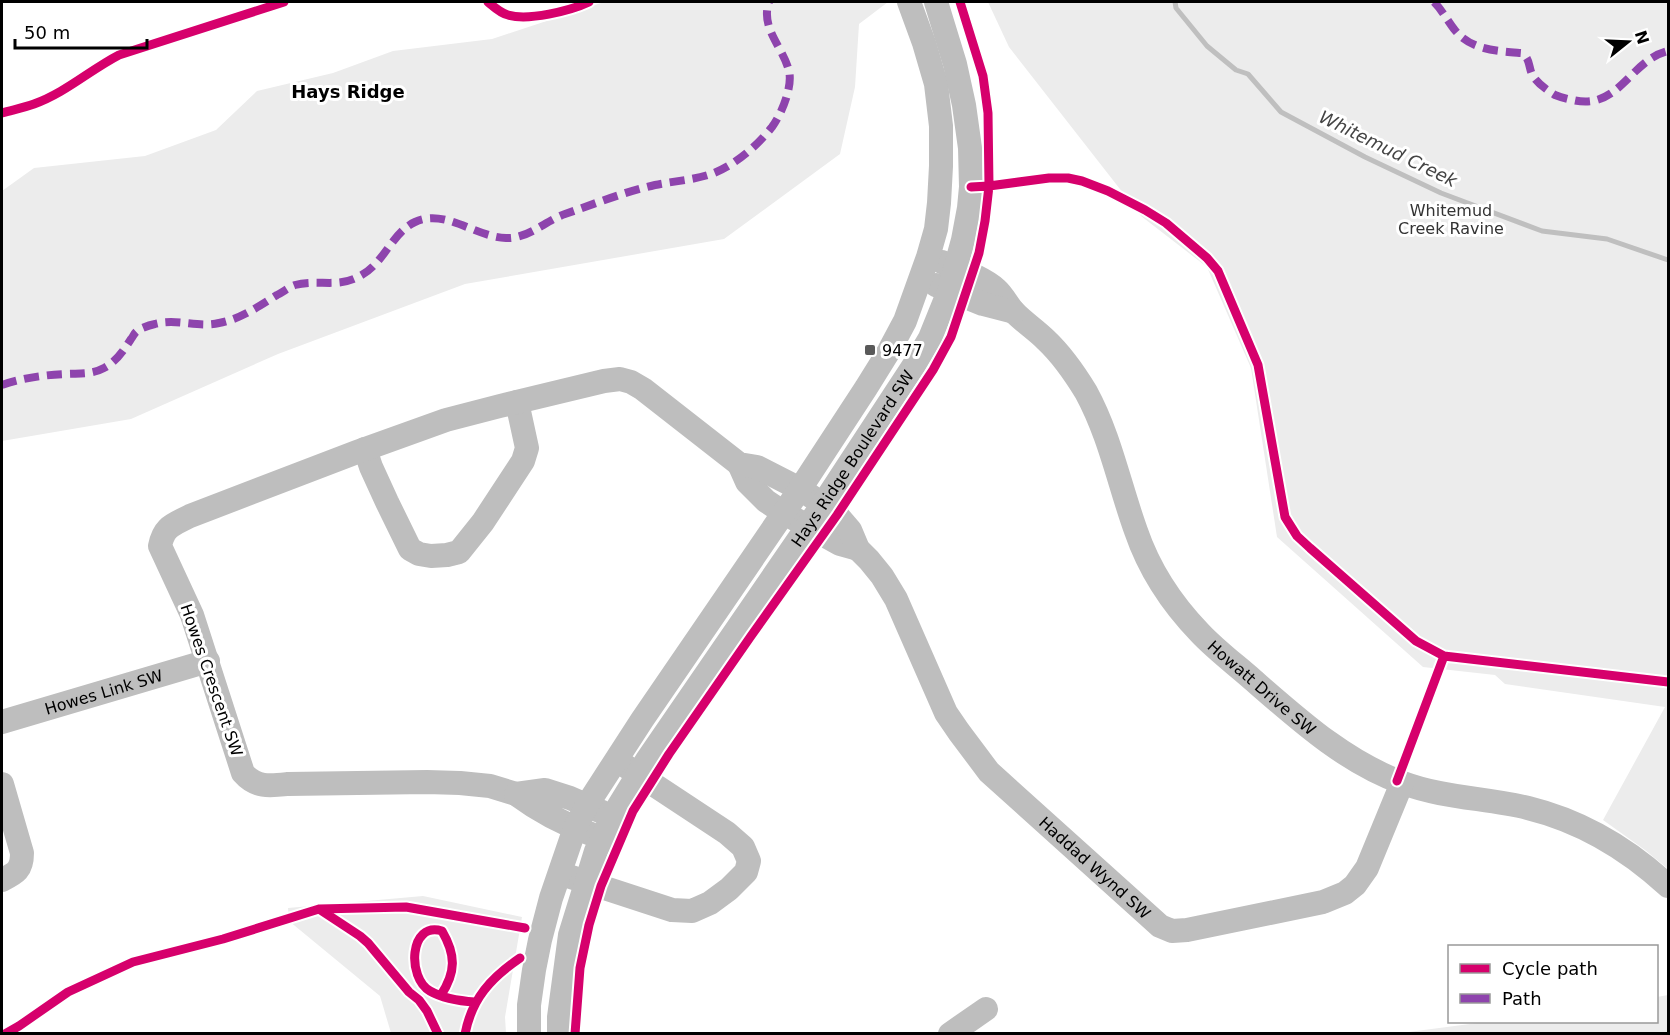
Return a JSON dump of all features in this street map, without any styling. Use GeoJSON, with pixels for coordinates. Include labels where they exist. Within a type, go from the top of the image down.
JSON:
{"type":"FeatureCollection","features":[{"type":"Feature","properties":{"kind":"street","name":"Hays Ridge Boulevard SW"},"geometry":{"type":"LineString","coordinates":[[529,1034],[529,1005],[534,970],[551,898],[575,828],[587,805],[642,720],[800,489],[889,351],[905,321],[936,229],[941,126],[936,84],[909,2]]}},
{"type":"Feature","properties":{"kind":"street","name":"Hays Ridge Boulevard SW"},"geometry":{"type":"LineString","coordinates":[[559,1034],[559,1017],[570,935],[586,882],[607,827],[637,775],[823,504],[914,365],[930,338],[953,279],[969,208],[970,148],[955,64],[936,2]]}},
{"type":"Feature","properties":{"kind":"street","name":"Howatt Drive SW"},"geometry":{"type":"LineString","coordinates":[[924,268],[953,279],[983,304],[1014,312],[1048,341],[1086,394],[1105,434],[1136,531],[1146,555],[1169,596],[1203,636],[1314,732],[1358,762],[1402,783],[1432,791],[1527,808],[1570,822],[1626,851],[1668,886]]}},
{"type":"Feature","properties":{"kind":"street","name":"Howes Crescent SW"},"geometry":{"type":"LineString","coordinates":[[516,794],[490,786],[460,783],[297,783],[271,786],[250,781],[243,773],[192,615],[160,546],[163,534],[171,526],[190,516],[446,420],[620,379],[643,389],[739,464],[757,467],[800,489],[823,504]]}},
{"type":"Feature","properties":{"kind":"street"},"geometry":{"type":"LineString","coordinates":[[365,449],[371,467],[410,549],[419,554],[431,556],[459,552],[476,531],[523,461],[527,448],[517,402]]}},
{"type":"Feature","properties":{"kind":"street","name":"Haddad Wynd SW"},"geometry":{"type":"LineString","coordinates":[[739,464],[747,482],[766,501],[783,513],[840,544],[858,549]]}},
{"type":"Feature","properties":{"kind":"street","name":"Haddad Wynd SW"},"geometry":{"type":"LineString","coordinates":[[823,504],[850,530],[858,549],[882,576],[896,599],[946,713],[989,772],[1160,926],[1172,931],[1187,930],[1323,902],[1345,893],[1355,885],[1367,868],[1402,783]]}},
{"type":"Feature","properties":{"kind":"street","name":"Howes Link SW"},"geometry":{"type":"LineString","coordinates":[[2,722],[208,661]]}},
{"type":"Feature","properties":{"kind":"street"},"geometry":{"type":"LineString","coordinates":[[560,874],[672,910],[692,911],[710,903],[746,872],[748,861],[743,847],[726,833],[617,760]]}},
{"type":"Feature","properties":{"kind":"street"},"geometry":{"type":"LineString","coordinates":[[2,784],[22,853],[22,864],[14,874],[2,880]]}},
{"type":"Feature","properties":{"kind":"street"},"geometry":{"type":"LineString","coordinates":[[516,794],[545,790],[587,805],[607,827]]}},
{"type":"Feature","properties":{"kind":"street"},"geometry":{"type":"LineString","coordinates":[[516,794],[537,809],[575,828],[607,827]]}},
{"type":"Feature","properties":{"kind":"street"},"geometry":{"type":"LineString","coordinates":[[950,1034],[986,1009]]}},
{"type":"Feature","properties":{"kind":"green space"},"geometry":{"type":"Polygon","coordinates":[[[604,2],[888,2],[859,24],[855,87],[840,154],[724,239],[465,284],[278,354],[131,419],[2,441],[2,191],[34,168],[145,156],[216,130],[257,91],[333,73],[393,51],[492,39],[604,2]]]}},
{"type":"Feature","properties":{"kind":"green space","name":"Whitemud Creek Ravine"},"geometry":{"type":"Polygon","coordinates":[[[988,2],[1668,2],[1668,869],[1603,820],[1665,707],[1505,684],[1495,675],[1423,667],[1277,537],[1251,368],[1207,267],[1141,216],[1009,47],[988,2]]]}},
{"type":"Feature","properties":{"kind":"green space"},"geometry":{"type":"Polygon","coordinates":[[[423,896],[522,917],[505,1017],[506,1033],[391,1033],[380,996],[289,921],[288,908],[423,896]]]}},
{"type":"Feature","properties":{"kind":"green space"},"geometry":{"type":"Polygon","coordinates":[[[1668,995],[1668,1033],[1401,1033],[1477,1023],[1658,1023],[1658,997],[1668,995]]]}},
{"type":"Feature","properties":{"kind":"waterway","name":"Whitemud Creek"},"geometry":{"type":"LineString","coordinates":[[1175,2],[1176,8],[1207,46],[1236,70],[1248,74],[1281,112],[1365,157],[1441,193],[1542,231],[1607,239],[1668,260]]}},
{"type":"Feature","properties":{"kind":"marked path"},"geometry":{"type":"LineString","coordinates":[[2,385],[33,377],[94,372],[116,359],[136,332],[151,325],[163,322],[219,323],[257,308],[295,285],[335,283],[358,277],[367,272],[400,234],[415,222],[438,218],[494,236],[514,238],[529,233],[565,214],[621,195],[655,185],[714,173],[746,154],[766,134],[779,115],[788,93],[789,71],[767,20],[769,2]]}},
{"type":"Feature","properties":{"kind":"marked path"},"geometry":{"type":"LineString","coordinates":[[1434,2],[1460,36],[1484,48],[1521,53],[1528,60],[1531,73],[1540,84],[1555,95],[1571,100],[1589,101],[1602,98],[1613,92],[1655,56],[1668,51]]}},
{"type":"Feature","properties":{"kind":"cycle path"},"geometry":{"type":"LineString","coordinates":[[2,113],[45,99],[119,55],[284,2]]}},
{"type":"Feature","properties":{"kind":"cycle path"},"geometry":{"type":"LineString","coordinates":[[488,2],[497,10],[516,17],[560,12],[589,2]]}},
{"type":"Feature","properties":{"kind":"cycle path"},"geometry":{"type":"LineString","coordinates":[[575,1034],[580,968],[589,925],[601,886],[633,811],[669,754],[837,515],[933,370],[951,337],[979,253],[989,186],[988,113],[983,76],[960,2]]}},
{"type":"Feature","properties":{"kind":"cycle path"},"geometry":{"type":"LineString","coordinates":[[971,187],[1049,178],[1082,181],[1145,210],[1166,223],[1207,258],[1218,271],[1258,365],[1285,517],[1297,536],[1416,641],[1444,656],[1668,682]]}},
{"type":"Feature","properties":{"kind":"cycle path"},"geometry":{"type":"LineString","coordinates":[[1397,781],[1444,656]]}},
{"type":"Feature","properties":{"kind":"cycle path"},"geometry":{"type":"LineString","coordinates":[[5,1034],[68,992],[133,962],[223,939],[319,909],[406,907],[525,928]]}},
{"type":"Feature","properties":{"kind":"cycle path"},"geometry":{"type":"LineString","coordinates":[[319,909],[368,943],[409,992],[419,1000],[438,1034]]}},
{"type":"Feature","properties":{"kind":"cycle path"},"geometry":{"type":"LineString","coordinates":[[441,995],[452,971],[452,956],[442,931],[431,930],[423,934],[415,952],[415,964],[423,984],[430,991],[441,996],[475,1002]]}},
{"type":"Feature","properties":{"kind":"cycle path"},"geometry":{"type":"LineString","coordinates":[[465,1034],[472,1010],[484,990],[500,973],[520,958]]}},
{"type":"Feature","properties":{"kind":"place","name":"9477"},"geometry":{"type":"Point","coordinates":[870,350]}},
{"type":"Feature","properties":{"kind":"district","name":"Hays Ridge"},"geometry":{"type":"Point","coordinates":[348,92]}}]}
